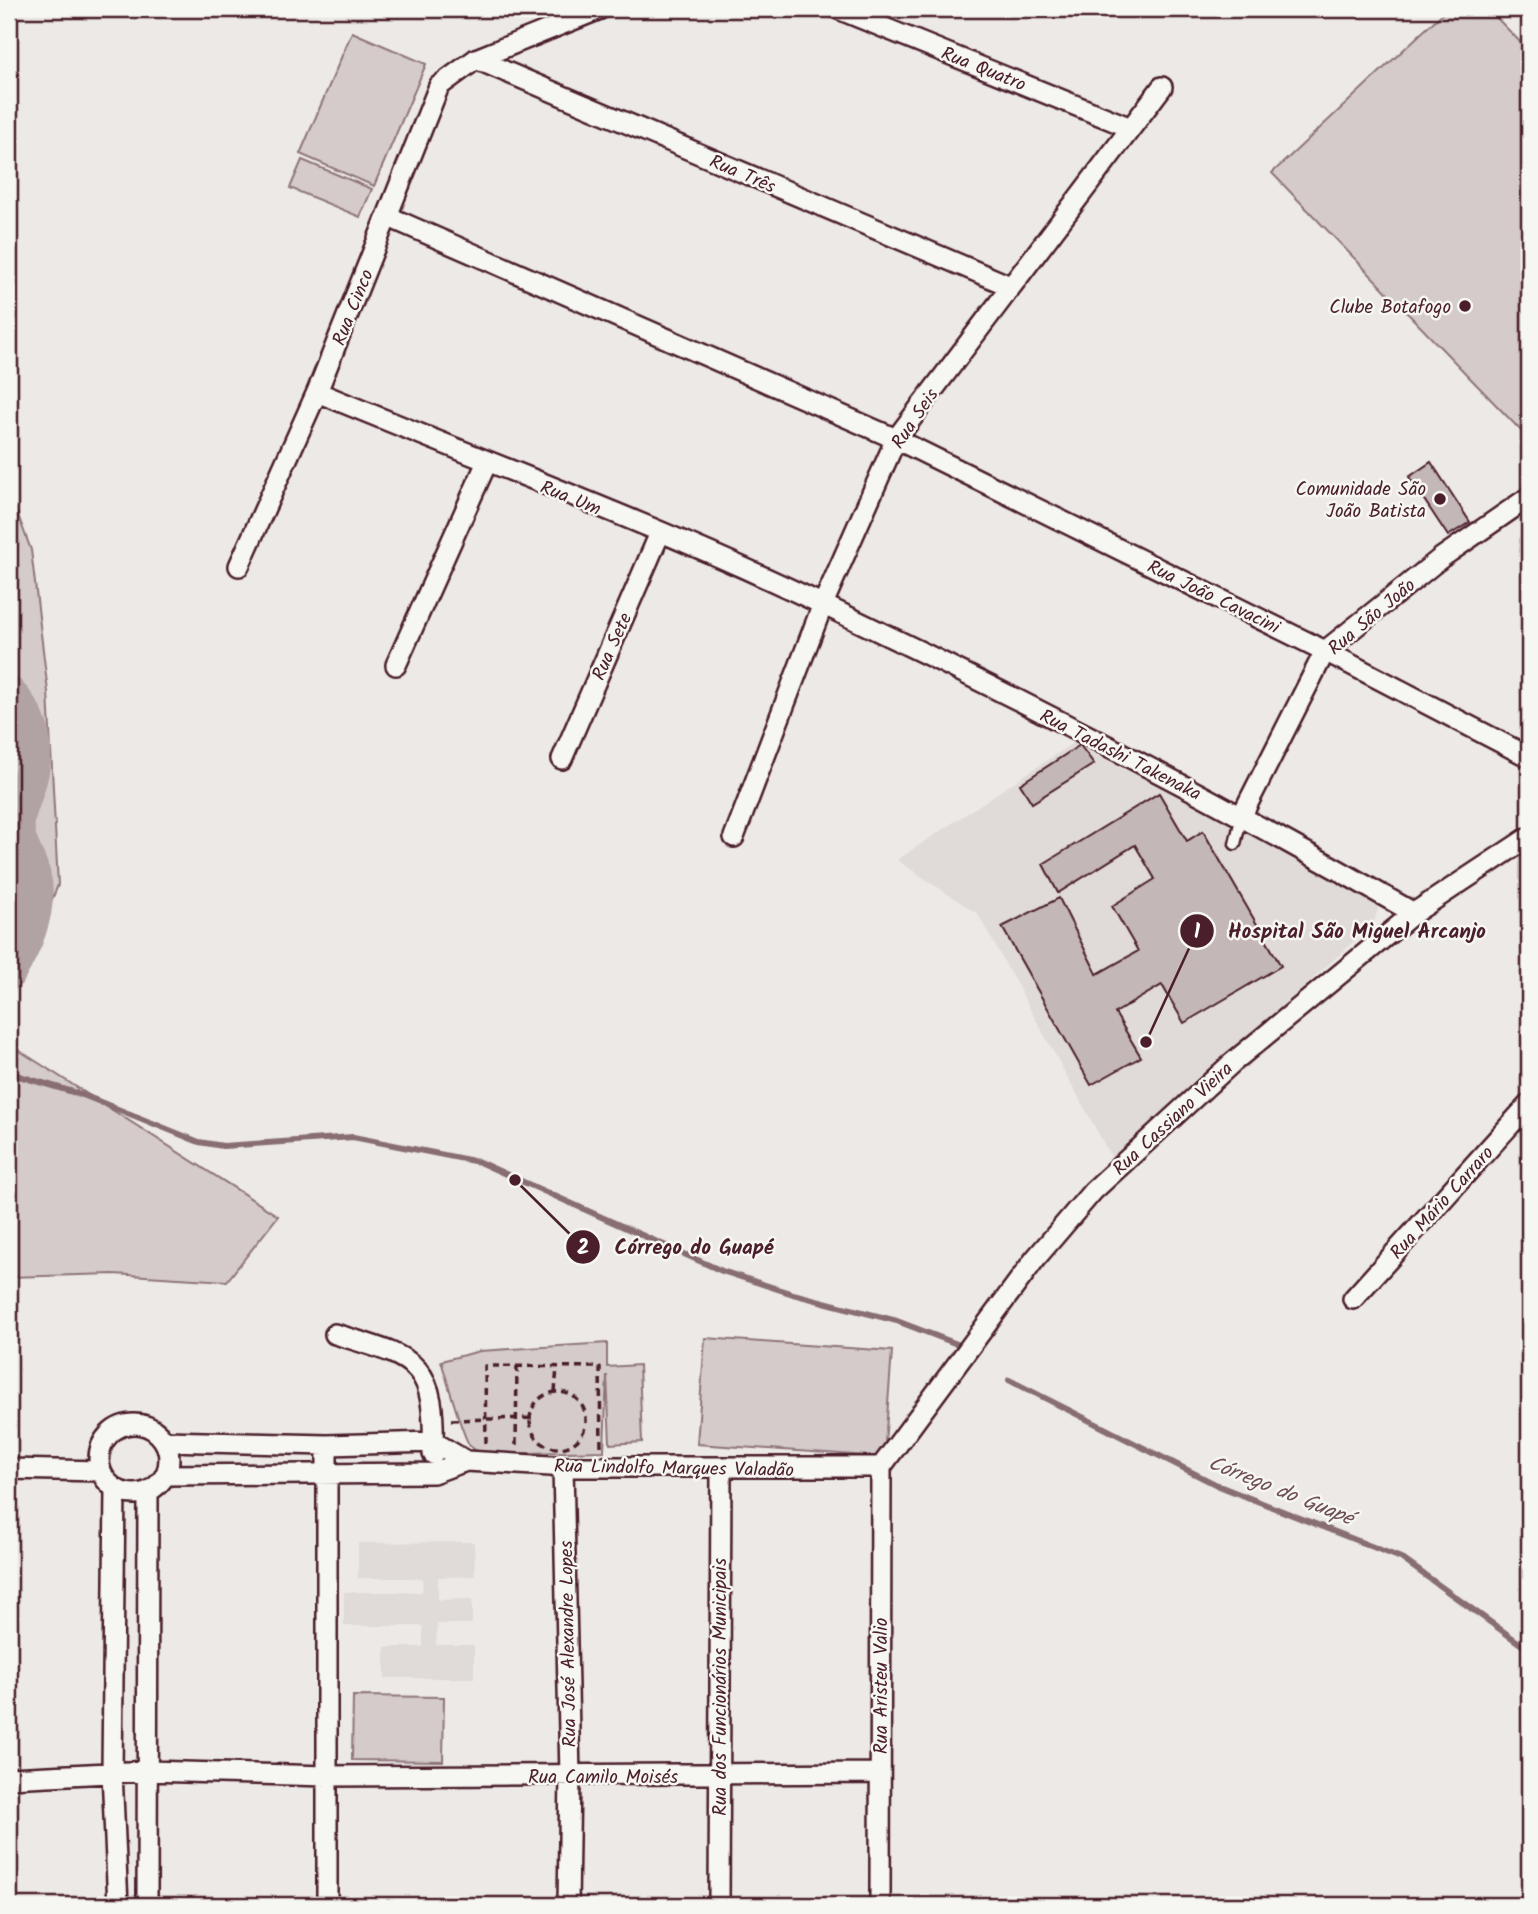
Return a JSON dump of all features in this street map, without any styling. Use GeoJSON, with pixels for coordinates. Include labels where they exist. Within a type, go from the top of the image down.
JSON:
{"type":"FeatureCollection","features":[{"type":"Feature","properties":{"kind":"street"},"geometry":{"type":"LineString","coordinates":[[476,60],[600,9]]}},
{"type":"Feature","properties":{"kind":"street","name":"Rua Quatro"},"geometry":{"type":"LineString","coordinates":[[838,9],[1131,128]]}},
{"type":"Feature","properties":{"kind":"street","name":"Rua Cinco"},"geometry":{"type":"LineString","coordinates":[[239,566],[317,392],[439,86],[453,73],[476,60]]}},
{"type":"Feature","properties":{"kind":"street","name":"Rua Três"},"geometry":{"type":"LineString","coordinates":[[476,60],[1010,286]]}},
{"type":"Feature","properties":{"kind":"street","name":"Rua Seis"},"geometry":{"type":"LineString","coordinates":[[734,837],[823,604],[896,439],[1163,87]]}},
{"type":"Feature","properties":{"kind":"street","name":"Rua João Cavacini"},"geometry":{"type":"LineString","coordinates":[[389,217],[896,439],[1325,651],[1529,757]]}},
{"type":"Feature","properties":{"kind":"street","name":"Rua Um"},"geometry":{"type":"LineString","coordinates":[[317,392],[660,533],[823,604]]}},
{"type":"Feature","properties":{"kind":"street"},"geometry":{"type":"LineString","coordinates":[[396,664],[487,462]]}},
{"type":"Feature","properties":{"kind":"street","name":"Rua São João"},"geometry":{"type":"LineString","coordinates":[[1242,815],[1325,651],[1441,558],[1529,498]]}},
{"type":"Feature","properties":{"kind":"street","name":"Rua Sete"},"geometry":{"type":"LineString","coordinates":[[562,759],[660,533]]}},
{"type":"Feature","properties":{"kind":"street","name":"Rua Tadashi Takenaka"},"geometry":{"type":"LineString","coordinates":[[823,604],[1242,815],[1414,913]]}},
{"type":"Feature","properties":{"kind":"street","name":"Rua Cassiano Vieira"},"geometry":{"type":"LineString","coordinates":[[881,1467],[1035,1259],[1093,1191],[1232,1063],[1414,913],[1529,837]]}},
{"type":"Feature","properties":{"kind":"street","name":"Rua Mário Carraro"},"geometry":{"type":"LineString","coordinates":[[1353,1299],[1529,1104]]}},
{"type":"Feature","properties":{"kind":"street"},"geometry":{"type":"LineString","coordinates":[[335,1334],[390,1351],[423,1374],[431,1391],[433,1473]]}},
{"type":"Feature","properties":{"kind":"street"},"geometry":{"type":"LineString","coordinates":[[115,1489],[137,1494],[148,1492],[165,1475],[169,1452],[165,1441],[148,1426],[124,1424],[106,1438],[100,1448],[101,1471],[115,1489],[112,1772],[117,1905]]}},
{"type":"Feature","properties":{"kind":"street"},"geometry":{"type":"LineString","coordinates":[[165,1441],[327,1445],[434,1442]]}},
{"type":"Feature","properties":{"kind":"street","name":"Rua Lindolfo Marques Valadão"},"geometry":{"type":"LineString","coordinates":[[434,1442],[466,1461]]}},
{"type":"Feature","properties":{"kind":"street"},"geometry":{"type":"LineString","coordinates":[[327,1445],[327,1905]]}},
{"type":"Feature","properties":{"kind":"street","name":"Rua Lindolfo Marques Valadão"},"geometry":{"type":"LineString","coordinates":[[165,1475],[433,1473],[466,1461],[721,1469],[881,1467]]}},
{"type":"Feature","properties":{"kind":"street","name":"Rua José Alexandre Lopes"},"geometry":{"type":"LineString","coordinates":[[563,1466],[570,1776],[568,1905]]}},
{"type":"Feature","properties":{"kind":"street","name":"Rua Aristeu Valio"},"geometry":{"type":"LineString","coordinates":[[880,1905],[881,1467]]}},
{"type":"Feature","properties":{"kind":"street"},"geometry":{"type":"LineString","coordinates":[[9,1469],[101,1471]]}},
{"type":"Feature","properties":{"kind":"street","name":"Rua dos Funcionários Municipais"},"geometry":{"type":"LineString","coordinates":[[719,1905],[721,1469]]}},
{"type":"Feature","properties":{"kind":"street"},"geometry":{"type":"LineString","coordinates":[[147,1905],[148,1492]]}},
{"type":"Feature","properties":{"kind":"street","name":"Rua Camilo Moisés"},"geometry":{"type":"LineString","coordinates":[[9,1778],[148,1771],[327,1776],[718,1777],[879,1773]]}},
{"type":"Feature","properties":{"kind":"lane"},"geometry":{"type":"LineString","coordinates":[[1235,844],[1242,815]]}},
{"type":"Feature","properties":{"kind":"path"},"geometry":{"type":"LineString","coordinates":[[493,1449],[485,1442],[485,1366],[600,1367],[602,1467]]}},
{"type":"Feature","properties":{"kind":"path"},"geometry":{"type":"LineString","coordinates":[[516,1447],[517,1366]]}},
{"type":"Feature","properties":{"kind":"path"},"geometry":{"type":"LineString","coordinates":[[555,1392],[557,1367]]}},
{"type":"Feature","properties":{"kind":"path"},"geometry":{"type":"LineString","coordinates":[[537,1446],[548,1446],[570,1445],[578,1439],[586,1422],[585,1413],[576,1398],[555,1392],[541,1397],[530,1418],[536,1438],[548,1446]]}},
{"type":"Feature","properties":{"kind":"path"},"geometry":{"type":"LineString","coordinates":[[433,1421],[530,1418]]}},
{"type":"Feature","properties":{"kind":"path"},"geometry":{"type":"LineString","coordinates":[[505,1448],[527,1447]]}},
{"type":"Feature","properties":{"kind":"shaded area","name":"Clube Botafogo"},"geometry":{"type":"Polygon","coordinates":[[[1447,9],[1488,9],[1529,51],[1529,439],[1272,173],[1447,9]]]}},
{"type":"Feature","properties":{"kind":"shaded area"},"geometry":{"type":"Polygon","coordinates":[[[352,32],[426,64],[374,186],[300,154],[352,32]]]}},
{"type":"Feature","properties":{"kind":"shaded area"},"geometry":{"type":"Polygon","coordinates":[[[302,160],[372,189],[360,217],[290,188],[302,160]]]}},
{"type":"Feature","properties":{"kind":"shaded area"},"geometry":{"type":"Polygon","coordinates":[[[9,491],[31,550],[48,692],[58,885],[9,1002],[9,491]]]}},
{"type":"Feature","properties":{"kind":"shaded area"},"geometry":{"type":"Polygon","coordinates":[[[1073,743],[1363,890],[1379,906],[1373,924],[1113,1160],[978,914],[897,860],[1073,743]]]}},
{"type":"Feature","properties":{"kind":"shaded area"},"geometry":{"type":"Polygon","coordinates":[[[9,1044],[278,1216],[227,1281],[113,1274],[9,1277],[9,1044]]]}},
{"type":"Feature","properties":{"kind":"shaded area"},"geometry":{"type":"Polygon","coordinates":[[[705,1338],[892,1351],[884,1457],[697,1444],[705,1338]]]}},
{"type":"Feature","properties":{"kind":"shaded area"},"geometry":{"type":"Polygon","coordinates":[[[607,1343],[607,1367],[639,1365],[642,1442],[610,1444],[607,1375],[604,1451],[490,1454],[479,1452],[470,1446],[441,1361],[480,1351],[607,1343]]]}},
{"type":"Feature","properties":{"kind":"shaded area"},"geometry":{"type":"Polygon","coordinates":[[[474,1542],[475,1576],[438,1577],[438,1600],[472,1599],[472,1624],[437,1624],[436,1645],[474,1645],[474,1678],[385,1678],[385,1647],[423,1647],[423,1626],[344,1626],[344,1592],[422,1592],[423,1578],[358,1578],[358,1543],[474,1542]]]}},
{"type":"Feature","properties":{"kind":"shaded area"},"geometry":{"type":"Polygon","coordinates":[[[353,1696],[444,1697],[443,1761],[352,1760],[353,1696]]]}},
{"type":"Feature","properties":{"kind":"building","name":"Comunidade São João Batista"},"geometry":{"type":"Polygon","coordinates":[[[1431,462],[1470,522],[1448,536],[1409,477],[1431,462]]]}},
{"type":"Feature","properties":{"kind":"building"},"geometry":{"type":"Polygon","coordinates":[[[1080,745],[1094,764],[1032,803],[1020,784],[1080,745]]]}},
{"type":"Feature","properties":{"kind":"building"},"geometry":{"type":"Polygon","coordinates":[[[1159,793],[1187,841],[1203,831],[1281,966],[1184,1023],[1162,985],[1115,1013],[1141,1057],[1091,1085],[1002,927],[1059,898],[1097,974],[1138,951],[1112,906],[1155,879],[1135,845],[1058,893],[1043,864],[1159,793]]]}},
{"type":"Feature","properties":{"kind":"waterway"},"geometry":{"type":"LineString","coordinates":[[9,694],[25,715],[33,738],[31,775],[19,811],[17,831],[35,888],[34,913],[30,926],[9,972]]}},
{"type":"Feature","properties":{"kind":"waterway","name":"Córrego do Guapé"},"geometry":{"type":"LineString","coordinates":[[9,1073],[83,1095],[199,1142],[223,1146],[353,1137],[479,1162],[722,1271],[793,1294],[897,1321],[957,1344]]}},
{"type":"Feature","properties":{"kind":"waterway","name":"Córrego do Guapé"},"geometry":{"type":"LineString","coordinates":[[1009,1380],[1219,1486],[1401,1558],[1529,1650]]}},
{"type":"Feature","properties":{"kind":"place","name":"Clube Botafogo"},"geometry":{"type":"Point","coordinates":[1465,306]}},
{"type":"Feature","properties":{"kind":"place","name":"Comunidade São João Batista"},"geometry":{"type":"Point","coordinates":[1440,499]}},
{"type":"Feature","properties":{"kind":"place","name":"Hospital São Miguel Arcanjo"},"geometry":{"type":"Point","coordinates":[1146,1042]}},
{"type":"Feature","properties":{"kind":"place","name":"Córrego do Guapé"},"geometry":{"type":"Point","coordinates":[515,1180]}}]}
